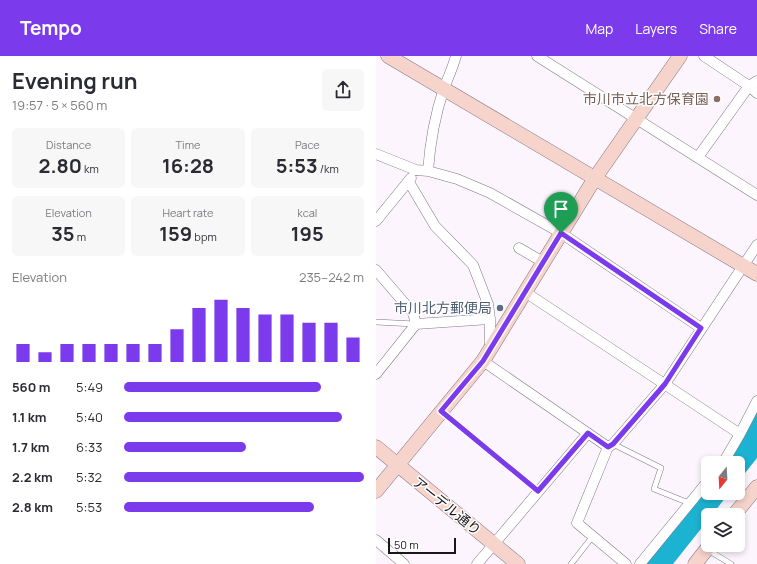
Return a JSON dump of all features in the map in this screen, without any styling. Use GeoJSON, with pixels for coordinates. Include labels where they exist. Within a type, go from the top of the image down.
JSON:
{"type":"FeatureCollection","features":[{"type":"Feature","properties":{"kind":"street"},"geometry":{"type":"LineString","coordinates":[[388,56],[757,274]]}},
{"type":"Feature","properties":{"kind":"street"},"geometry":{"type":"LineString","coordinates":[[428,171],[430,146],[437,114],[456,56]]}},
{"type":"Feature","properties":{"kind":"street"},"geometry":{"type":"LineString","coordinates":[[537,56],[636,120],[698,157],[757,195]]}},
{"type":"Feature","properties":{"kind":"street"},"geometry":{"type":"LineString","coordinates":[[376,491],[486,355],[595,178],[680,56]]}},
{"type":"Feature","properties":{"kind":"street"},"geometry":{"type":"LineString","coordinates":[[698,157],[754,87],[704,56]]}},
{"type":"Feature","properties":{"kind":"street"},"geometry":{"type":"LineString","coordinates":[[376,154],[416,170],[428,171],[457,179],[490,193],[561,233],[701,328]]}},
{"type":"Feature","properties":{"kind":"street"},"geometry":{"type":"LineString","coordinates":[[376,221],[409,182],[416,170]]}},
{"type":"Feature","properties":{"kind":"street"},"geometry":{"type":"LineString","coordinates":[[409,182],[435,226],[473,265],[488,304],[490,319],[486,355]]}},
{"type":"Feature","properties":{"kind":"street"},"geometry":{"type":"LineString","coordinates":[[626,564],[577,523],[610,445],[665,384],[757,245]]}},
{"type":"Feature","properties":{"kind":"street"},"geometry":{"type":"LineString","coordinates":[[519,248],[543,262]]}},
{"type":"Feature","properties":{"kind":"street"},"geometry":{"type":"LineString","coordinates":[[376,270],[413,314],[416,324]]}},
{"type":"Feature","properties":{"kind":"street"},"geometry":{"type":"LineString","coordinates":[[525,292],[740,434]]}},
{"type":"Feature","properties":{"kind":"street"},"geometry":{"type":"LineString","coordinates":[[376,374],[416,324],[490,319]]}},
{"type":"Feature","properties":{"kind":"street"},"geometry":{"type":"LineString","coordinates":[[486,355],[588,433],[610,445]]}},
{"type":"Feature","properties":{"kind":"street"},"geometry":{"type":"LineString","coordinates":[[726,456],[740,434],[757,401]]}},
{"type":"Feature","properties":{"kind":"street"},"geometry":{"type":"LineString","coordinates":[[477,564],[588,433]]}},
{"type":"Feature","properties":{"kind":"street","name":"アーデル通り"},"geometry":{"type":"LineString","coordinates":[[376,447],[518,564]]}},
{"type":"Feature","properties":{"kind":"street"},"geometry":{"type":"LineString","coordinates":[[740,508],[757,487]]}},
{"type":"Feature","properties":{"kind":"street"},"geometry":{"type":"LineString","coordinates":[[640,564],[701,490]]}},
{"type":"Feature","properties":{"kind":"street"},"geometry":{"type":"LineString","coordinates":[[376,540],[404,564]]}},
{"type":"Feature","properties":{"kind":"street"},"geometry":{"type":"LineString","coordinates":[[695,564],[704,552]]}},
{"type":"Feature","properties":{"kind":"lane"},"geometry":{"type":"LineString","coordinates":[[376,322],[416,324]]}},
{"type":"Feature","properties":{"kind":"lane"},"geometry":{"type":"LineString","coordinates":[[441,411],[538,491]]}},
{"type":"Feature","properties":{"kind":"lane"},"geometry":{"type":"LineString","coordinates":[[610,445],[661,468],[654,489],[690,504]]}},
{"type":"Feature","properties":{"kind":"lane"},"geometry":{"type":"LineString","coordinates":[[571,564],[593,536]]}},
{"type":"Feature","properties":{"kind":"lane"},"geometry":{"type":"LineString","coordinates":[[715,552],[731,564]]}},
{"type":"Feature","properties":{"kind":"water"},"geometry":{"type":"Polygon","coordinates":[[[757,412],[757,458],[745,473],[745,456],[730,456],[743,438],[757,412]]]}},
{"type":"Feature","properties":{"kind":"water"},"geometry":{"type":"Polygon","coordinates":[[[701,494],[701,500],[724,500],[717,508],[701,508],[701,529],[673,564],[646,564],[701,494]]]}},
{"type":"Feature","properties":{"kind":"place","name":"市川市立北方保育園"},"geometry":{"type":"Point","coordinates":[717,99]}},
{"type":"Feature","properties":{"kind":"place","name":"市川北方郵便局"},"geometry":{"type":"Point","coordinates":[500,308]}},
{"type":"Feature","properties":{"kind":"route"},"geometry":{"type":"LineString","coordinates":[[561,233],[701,328],[665,384],[613,444],[608,447],[588,433],[538,491],[441,411],[483,361],[561,233]]}}]}
